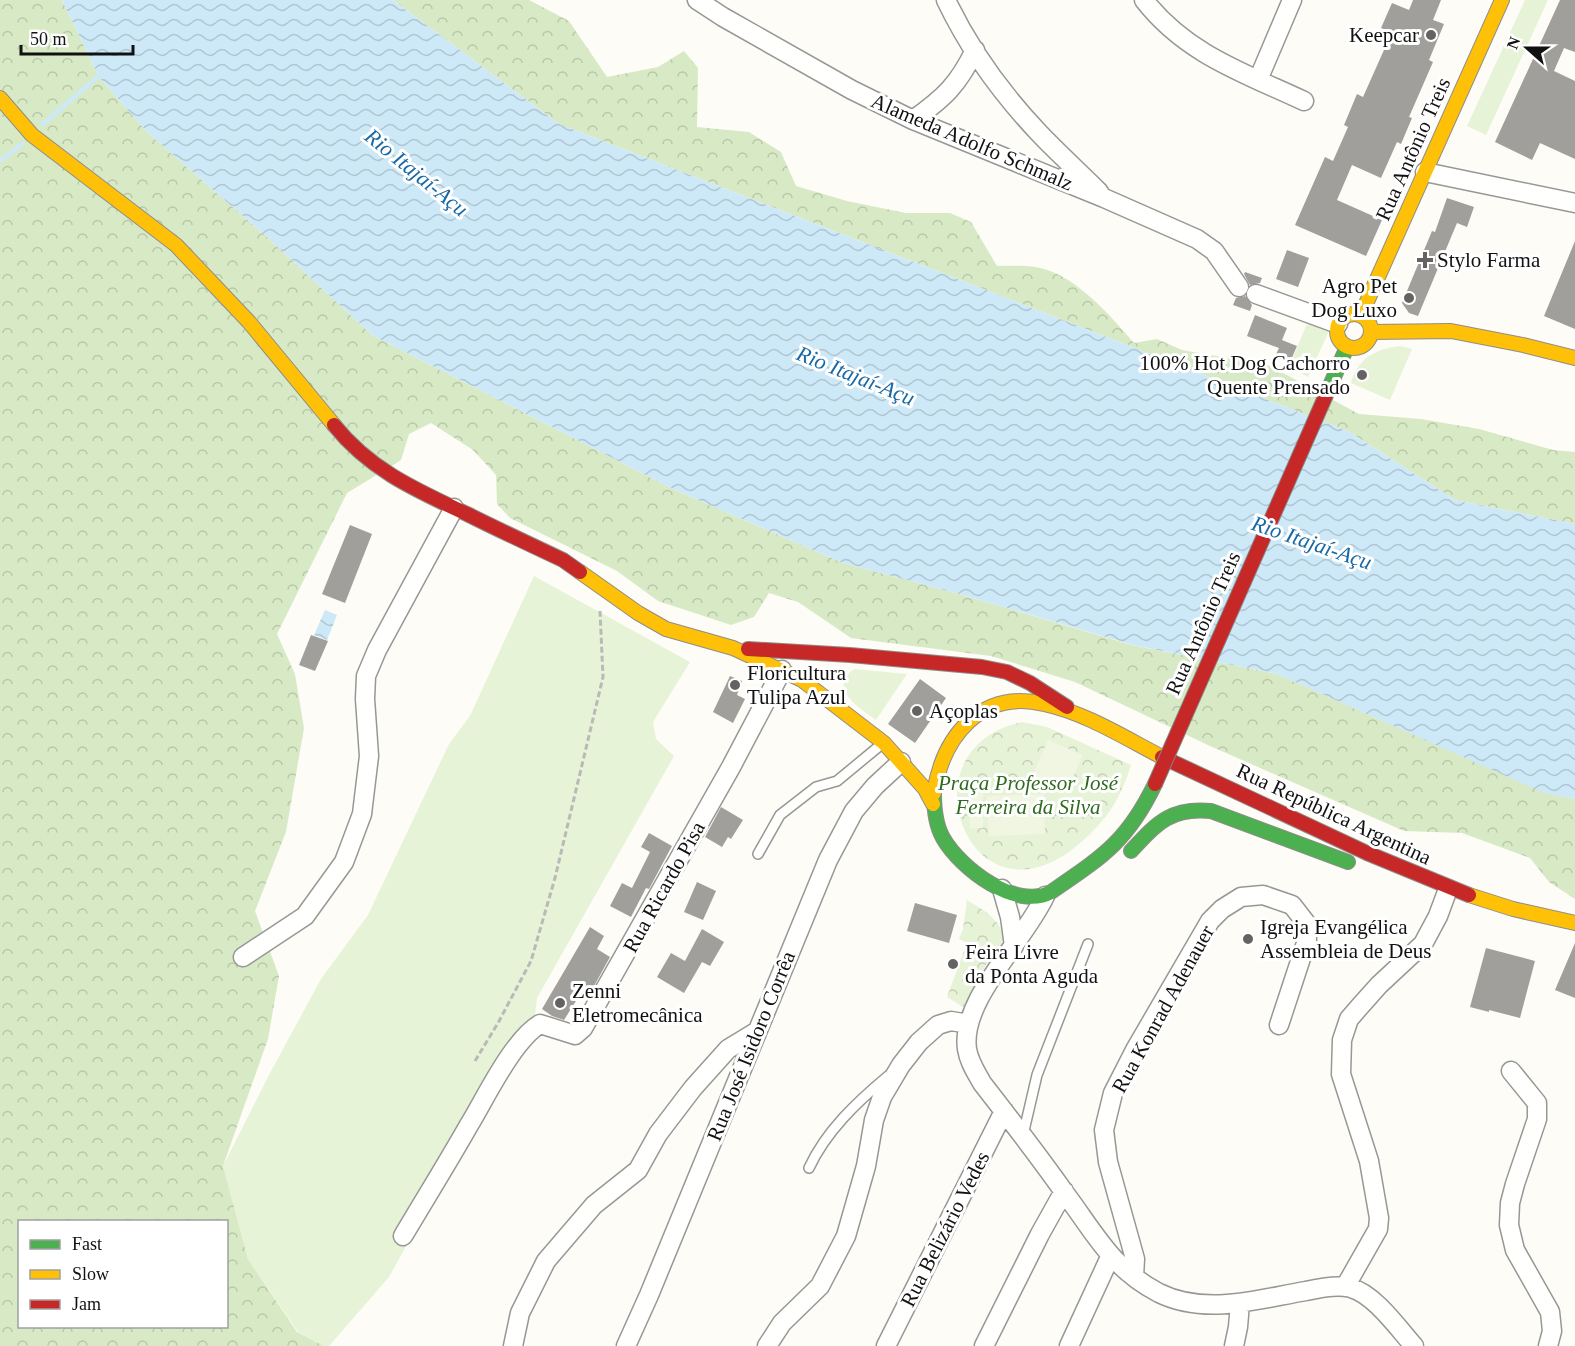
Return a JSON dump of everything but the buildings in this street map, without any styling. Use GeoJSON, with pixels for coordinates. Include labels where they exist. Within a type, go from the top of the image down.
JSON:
{"type":"FeatureCollection","features":[{"type":"Feature","properties":{"kind":"main road","name":"Rua Antônio Treis"},"geometry":{"type":"LineString","coordinates":[[1361,315],[1502,0]]}},
{"type":"Feature","properties":{"kind":"main road"},"geometry":{"type":"LineString","coordinates":[[0,98],[32,135],[176,245],[249,322],[342,435],[377,466],[405,485],[563,560],[638,613],[666,629],[733,648],[802,680],[884,742],[924,789],[933,804],[944,842],[951,853],[979,878],[1023,896],[1062,897],[1074,894]]}},
{"type":"Feature","properties":{"kind":"main road"},"geometry":{"type":"LineString","coordinates":[[1356,313],[1361,315],[1369,322],[1372,332],[1363,346],[1347,347],[1339,340],[1338,324],[1345,315],[1356,313]]}},
{"type":"Feature","properties":{"kind":"main road"},"geometry":{"type":"LineString","coordinates":[[1372,332],[1451,331],[1575,358]]}},
{"type":"Feature","properties":{"kind":"main road","name":"Rua Antônio Treis"},"geometry":{"type":"LineString","coordinates":[[1045,896],[1106,854],[1128,831],[1143,810],[1347,347]]}},
{"type":"Feature","properties":{"kind":"main road"},"geometry":{"type":"LineString","coordinates":[[733,648],[850,655],[982,667],[1007,672],[1030,683],[1084,719]]}},
{"type":"Feature","properties":{"kind":"main road"},"geometry":{"type":"LineString","coordinates":[[823,694],[820,682],[824,670],[832,660],[850,655]]}},
{"type":"Feature","properties":{"kind":"main road"},"geometry":{"type":"LineString","coordinates":[[933,804],[938,765],[951,740],[966,723],[982,711],[1010,702],[1026,702],[1045,705],[1084,719]]}},
{"type":"Feature","properties":{"kind":"main road","name":"Rua República Argentina"},"geometry":{"type":"LineString","coordinates":[[1084,719],[1448,889],[1502,907],[1575,923]]}},
{"type":"Feature","properties":{"kind":"main road"},"geometry":{"type":"LineString","coordinates":[[1119,861],[1167,816],[1179,810],[1194,808],[1211,811],[1364,867],[1415,875]]}},
{"type":"Feature","properties":{"kind":"street","name":"Alameda Adolfo Schmalz"},"geometry":{"type":"LineString","coordinates":[[697,0],[852,90],[913,120],[1104,198],[1197,239],[1214,251],[1248,291],[1338,324]]}},
{"type":"Feature","properties":{"kind":"street"},"geometry":{"type":"LineString","coordinates":[[946,0],[975,51],[1039,133],[1104,198]]}},
{"type":"Feature","properties":{"kind":"street"},"geometry":{"type":"LineString","coordinates":[[1144,0],[1175,33],[1197,50],[1304,101]]}},
{"type":"Feature","properties":{"kind":"street"},"geometry":{"type":"LineString","coordinates":[[1258,80],[1292,0]]}},
{"type":"Feature","properties":{"kind":"street"},"geometry":{"type":"LineString","coordinates":[[913,120],[950,90],[964,73],[975,51]]}},
{"type":"Feature","properties":{"kind":"street"},"geometry":{"type":"LineString","coordinates":[[1425,172],[1575,203]]}},
{"type":"Feature","properties":{"kind":"street"},"geometry":{"type":"LineString","coordinates":[[243,957],[305,916],[344,862],[362,814],[369,756],[366,675],[377,650],[454,508]]}},
{"type":"Feature","properties":{"kind":"street","name":"Rua Ricardo Pisa"},"geometry":{"type":"LineString","coordinates":[[403,1236],[495,1080],[525,1037],[540,1024],[575,1035],[583,1028],[731,767],[783,670]]}},
{"type":"Feature","properties":{"kind":"street","name":"Rua José Isidoro Corrêa"},"geometry":{"type":"LineString","coordinates":[[626,1346],[828,860],[854,811],[875,786],[901,762]]}},
{"type":"Feature","properties":{"kind":"street"},"geometry":{"type":"LineString","coordinates":[[1002,889],[1010,917],[1014,946]]}},
{"type":"Feature","properties":{"kind":"street"},"geometry":{"type":"LineString","coordinates":[[1345,1287],[1377,1228],[1379,1218],[1369,1161],[1341,1074],[1342,1040],[1349,1019],[1379,985],[1423,944],[1438,916],[1448,889]]}},
{"type":"Feature","properties":{"kind":"street","name":"Rua Konrad Adenauer"},"geometry":{"type":"LineString","coordinates":[[1134,1277],[1135,1259],[1108,1162],[1104,1130],[1113,1093],[1135,1050],[1210,921],[1222,909],[1241,897],[1263,895],[1292,905],[1306,923],[1307,940],[1279,1025]]}},
{"type":"Feature","properties":{"kind":"street"},"geometry":{"type":"LineString","coordinates":[[1045,896],[1034,917],[975,1004],[969,1024],[967,1048],[972,1067],[1110,1257],[1134,1277],[1160,1293],[1186,1303],[1207,1305],[1240,1303],[1315,1289],[1352,1288],[1371,1299],[1414,1346]]}},
{"type":"Feature","properties":{"kind":"street"},"geometry":{"type":"LineString","coordinates":[[767,1346],[782,1323],[820,1286],[846,1236],[866,1166],[873,1120],[882,1097],[901,1065],[919,1042],[938,1025],[951,1021],[969,1024]]}},
{"type":"Feature","properties":{"kind":"street"},"geometry":{"type":"LineString","coordinates":[[513,1346],[520,1313],[546,1261],[594,1205],[638,1170],[658,1134],[693,1088],[728,1049],[756,1032]]}},
{"type":"Feature","properties":{"kind":"street"},"geometry":{"type":"LineString","coordinates":[[1511,1071],[1537,1103],[1537,1119],[1515,1184],[1510,1203],[1509,1225],[1515,1250],[1550,1312],[1552,1332],[1548,1346]]}},
{"type":"Feature","properties":{"kind":"street","name":"Rua Belizário Vedes"},"geometry":{"type":"LineString","coordinates":[[886,1346],[1004,1111]]}},
{"type":"Feature","properties":{"kind":"street"},"geometry":{"type":"LineString","coordinates":[[984,1346],[1064,1191]]}},
{"type":"Feature","properties":{"kind":"street"},"geometry":{"type":"LineString","coordinates":[[1069,1346],[1110,1257]]}},
{"type":"Feature","properties":{"kind":"street"},"geometry":{"type":"LineString","coordinates":[[1234,1346],[1240,1303]]}},
{"type":"Feature","properties":{"kind":"lane"},"geometry":{"type":"LineString","coordinates":[[758,854],[780,815],[816,787],[837,780],[884,742]]}},
{"type":"Feature","properties":{"kind":"lane"},"geometry":{"type":"LineString","coordinates":[[1022,1137],[1037,1075],[1088,944]]}},
{"type":"Feature","properties":{"kind":"lane"},"geometry":{"type":"LineString","coordinates":[[809,1168],[819,1148],[835,1127],[901,1065]]}},
{"type":"Feature","properties":{"kind":"path"},"geometry":{"type":"LineString","coordinates":[[475,1061],[531,961],[555,878],[603,677],[599,616],[603,588]]}},
{"type":"Feature","properties":{"kind":"green space"},"geometry":{"type":"Polygon","coordinates":[[[0,0],[62,0],[99,77],[147,132],[268,238],[372,335],[673,489],[843,563],[963,595],[1132,645],[1277,674],[1544,792],[1575,799],[1575,899],[1549,882],[1530,858],[1462,833],[1404,831],[1210,746],[1075,682],[991,656],[851,638],[798,602],[769,593],[754,617],[731,625],[658,601],[617,571],[510,518],[497,504],[496,475],[473,450],[431,423],[409,434],[401,460],[347,493],[277,634],[295,674],[304,728],[286,832],[255,911],[279,976],[268,1039],[223,1166],[248,1259],[297,1332],[324,1346],[0,1346],[0,0]]]}},
{"type":"Feature","properties":{"kind":"green space"},"geometry":{"type":"Polygon","coordinates":[[[393,0],[529,0],[569,21],[607,77],[658,67],[684,51],[698,68],[697,127],[749,132],[781,152],[796,186],[847,201],[906,213],[950,213],[971,222],[997,266],[1040,268],[1066,279],[1092,298],[1134,343],[1157,339],[1182,350],[1268,365],[1359,414],[1421,419],[1479,429],[1553,450],[1575,452],[1575,524],[1455,500],[1348,431],[559,124],[393,0]]]}},
{"type":"Feature","properties":{"kind":"green space"},"geometry":{"type":"Polygon","coordinates":[[[1525,0],[1548,0],[1486,135],[1467,126],[1525,0]]]}},
{"type":"Feature","properties":{"kind":"green space"},"geometry":{"type":"Polygon","coordinates":[[[1309,324],[1329,331],[1308,377],[1289,367],[1306,326],[1309,324]]]}},
{"type":"Feature","properties":{"kind":"green space"},"geometry":{"type":"Polygon","coordinates":[[[1400,346],[1412,349],[1390,400],[1351,383],[1358,367],[1369,356],[1375,352],[1400,346]]]}},
{"type":"Feature","properties":{"kind":"green space"},"geometry":{"type":"Polygon","coordinates":[[[534,576],[690,662],[653,722],[656,739],[674,756],[537,998],[535,1015],[389,1277],[329,1346],[324,1346],[298,1332],[248,1259],[223,1166],[321,979],[368,915],[449,744],[470,716],[534,576]]]}},
{"type":"Feature","properties":{"kind":"green space"},"geometry":{"type":"Polygon","coordinates":[[[854,669],[907,674],[876,720],[855,704],[845,691],[844,684],[847,676],[854,669]]]}},
{"type":"Feature","properties":{"kind":"green space","name":"Praça Professor José Ferreira da Silva"},"geometry":{"type":"Polygon","coordinates":[[[1022,722],[1047,727],[1131,765],[1111,809],[1079,844],[1040,867],[1007,868],[981,853],[964,828],[957,797],[963,765],[984,739],[1022,722]]]}},
{"type":"Feature","properties":{"kind":"green space"},"geometry":{"type":"Polygon","coordinates":[[[1048,740],[1083,755],[1066,792],[1032,777],[1048,740]]]}},
{"type":"Feature","properties":{"kind":"green space"},"geometry":{"type":"Polygon","coordinates":[[[983,793],[983,828],[970,829],[970,794],[983,793]]]}},
{"type":"Feature","properties":{"kind":"green space"},"geometry":{"type":"Polygon","coordinates":[[[1044,794],[1045,834],[989,836],[987,796],[1044,794]]]}},
{"type":"Feature","properties":{"kind":"green space"},"geometry":{"type":"Polygon","coordinates":[[[967,900],[997,922],[1004,943],[995,966],[987,963],[963,1007],[947,997],[967,943],[959,939],[963,929],[967,900]]]}},
{"type":"Feature","properties":{"kind":"water","name":"Rio Itajaí-Açu"},"geometry":{"type":"Polygon","coordinates":[[[62,0],[393,0],[559,124],[1348,431],[1455,500],[1575,524],[1575,799],[1544,793],[1277,674],[1133,645],[963,595],[843,563],[673,489],[372,335],[268,238],[147,132],[99,77],[62,0]]]}},
{"type":"Feature","properties":{"kind":"water"},"geometry":{"type":"Polygon","coordinates":[[[325,610],[337,615],[327,640],[314,635],[325,610]]]}},
{"type":"Feature","properties":{"kind":"waterway"},"geometry":{"type":"LineString","coordinates":[[43,124],[102,73]]}},
{"type":"Feature","properties":{"kind":"waterway"},"geometry":{"type":"LineString","coordinates":[[0,161],[22,144]]}},
{"type":"Feature","properties":{"kind":"traffic: fast"},"geometry":{"type":"LineString","coordinates":[[1326,395],[1347,347]]}},
{"type":"Feature","properties":{"kind":"traffic: fast"},"geometry":{"type":"LineString","coordinates":[[934,793],[940,833],[962,862],[990,883],[1006,891],[1022,896],[1037,896],[1051,892],[1112,847],[1145,804],[1155,784]]}},
{"type":"Feature","properties":{"kind":"traffic: fast"},"geometry":{"type":"LineString","coordinates":[[1131,851],[1149,832],[1166,819],[1197,810],[1211,811],[1348,862]]}},
{"type":"Feature","properties":{"kind":"traffic: slow"},"geometry":{"type":"LineString","coordinates":[[1361,315],[1502,0]]}},
{"type":"Feature","properties":{"kind":"traffic: slow"},"geometry":{"type":"LineString","coordinates":[[0,98],[32,135],[176,245],[249,322],[334,425]]}},
{"type":"Feature","properties":{"kind":"traffic: slow"},"geometry":{"type":"LineString","coordinates":[[1354,314],[1366,319],[1371,331],[1366,343],[1354,348],[1342,343],[1337,331],[1342,319],[1354,314]]}},
{"type":"Feature","properties":{"kind":"traffic: slow"},"geometry":{"type":"LineString","coordinates":[[1372,332],[1451,331],[1575,358]]}},
{"type":"Feature","properties":{"kind":"traffic: slow"},"geometry":{"type":"LineString","coordinates":[[580,572],[638,613],[666,629],[733,648],[802,680],[884,743],[925,789],[933,804]]}},
{"type":"Feature","properties":{"kind":"traffic: slow"},"geometry":{"type":"LineString","coordinates":[[934,793],[946,753],[956,736],[984,711],[1002,704],[1022,701],[1060,708],[1105,727],[1162,757]]}},
{"type":"Feature","properties":{"kind":"traffic: slow"},"geometry":{"type":"LineString","coordinates":[[1469,895],[1513,909],[1575,923]]}},
{"type":"Feature","properties":{"kind":"traffic: jam"},"geometry":{"type":"LineString","coordinates":[[1155,784],[1326,395]]}},
{"type":"Feature","properties":{"kind":"traffic: jam"},"geometry":{"type":"LineString","coordinates":[[334,425],[348,441],[378,467],[430,496],[563,560],[580,572]]}},
{"type":"Feature","properties":{"kind":"traffic: jam"},"geometry":{"type":"LineString","coordinates":[[748,649],[850,655],[982,667],[1007,672],[1030,683],[1067,707]]}},
{"type":"Feature","properties":{"kind":"traffic: jam"},"geometry":{"type":"LineString","coordinates":[[1162,757],[1367,853],[1469,895]]}},
{"type":"Feature","properties":{"kind":"place","name":"Keepcar"},"geometry":{"type":"Point","coordinates":[1431,35]}},
{"type":"Feature","properties":{"kind":"place","name":"Stylo Farma"},"geometry":{"type":"Point","coordinates":[1425,260]}},
{"type":"Feature","properties":{"kind":"place","name":"Agro Pet Dog Luxo"},"geometry":{"type":"Point","coordinates":[1409,298]}},
{"type":"Feature","properties":{"kind":"place","name":"100% Hot Dog Cachorro Quente Prensado"},"geometry":{"type":"Point","coordinates":[1362,375]}},
{"type":"Feature","properties":{"kind":"place","name":"Floricultura Tulipa Azul"},"geometry":{"type":"Point","coordinates":[735,685]}},
{"type":"Feature","properties":{"kind":"place","name":"Açoplas"},"geometry":{"type":"Point","coordinates":[917,711]}},
{"type":"Feature","properties":{"kind":"place","name":"Igreja Evangélica Assembleia de Deus"},"geometry":{"type":"Point","coordinates":[1248,939]}},
{"type":"Feature","properties":{"kind":"place","name":"Feira Livre da Ponta Aguda"},"geometry":{"type":"Point","coordinates":[953,964]}},
{"type":"Feature","properties":{"kind":"place","name":"Zenni Eletromecânica"},"geometry":{"type":"Point","coordinates":[560,1003]}}]}
